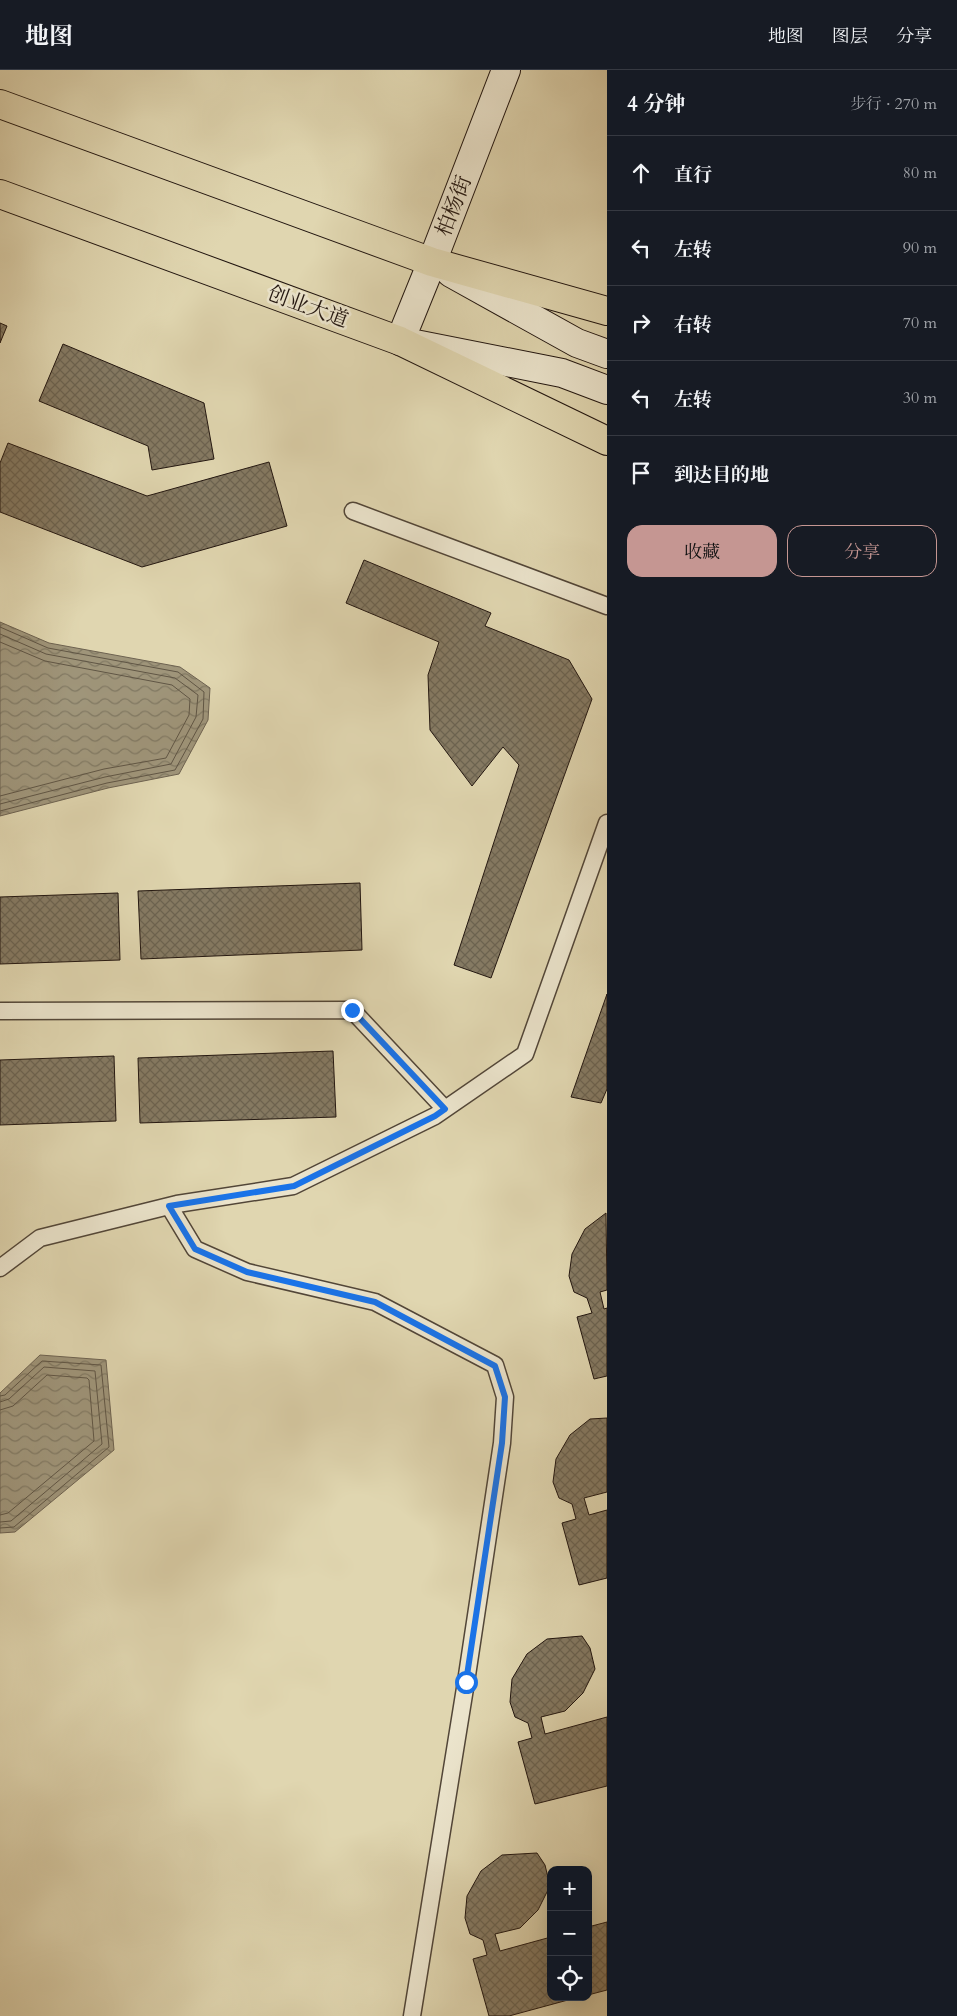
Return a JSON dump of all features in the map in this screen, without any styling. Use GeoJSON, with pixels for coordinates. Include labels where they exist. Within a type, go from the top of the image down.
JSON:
{"type":"FeatureCollection","features":[{"type":"Feature","properties":{"kind":"main road"},"geometry":{"type":"LineString","coordinates":[[0,104],[432,262],[607,311]]}},
{"type":"Feature","properties":{"kind":"main road","name":"创业大道"},"geometry":{"type":"LineString","coordinates":[[0,194],[400,341],[607,441]]}},
{"type":"Feature","properties":{"kind":"street","name":"柏杨街"},"geometry":{"type":"LineString","coordinates":[[400,341],[506,70]]}},
{"type":"Feature","properties":{"kind":"street"},"geometry":{"type":"LineString","coordinates":[[432,262],[577,343],[607,354]]}},
{"type":"Feature","properties":{"kind":"street"},"geometry":{"type":"LineString","coordinates":[[400,341],[562,373],[607,390]]}},
{"type":"Feature","properties":{"kind":"lane"},"geometry":{"type":"LineString","coordinates":[[353,510],[607,606]]}},
{"type":"Feature","properties":{"kind":"lane"},"geometry":{"type":"LineString","coordinates":[[0,1268],[40,1238],[169,1206],[294,1186],[435,1116],[525,1054],[607,823]]}},
{"type":"Feature","properties":{"kind":"lane"},"geometry":{"type":"LineString","coordinates":[[0,1010],[352,1010],[445,1109]]}},
{"type":"Feature","properties":{"kind":"lane"},"geometry":{"type":"LineString","coordinates":[[169,1206],[195,1249],[247,1272],[375,1302],[495,1366],[505,1397],[502,1443],[412,2016]]}},
{"type":"Feature","properties":{"kind":"water"},"geometry":{"type":"Polygon","coordinates":[[[0,622],[49,643],[180,667],[210,688],[208,720],[179,774],[108,788],[0,816],[0,622]]]}},
{"type":"Feature","properties":{"kind":"water"},"geometry":{"type":"Polygon","coordinates":[[[40,1355],[106,1360],[114,1450],[15,1532],[0,1533],[0,1393],[40,1355]]]}},
{"type":"Feature","properties":{"kind":"building"},"geometry":{"type":"Polygon","coordinates":[[[0,323],[7,326],[0,343],[0,323]]]}},
{"type":"Feature","properties":{"kind":"building"},"geometry":{"type":"Polygon","coordinates":[[[63,344],[204,403],[214,459],[152,470],[148,446],[39,401],[63,344]]]}},
{"type":"Feature","properties":{"kind":"building"},"geometry":{"type":"Polygon","coordinates":[[[8,443],[147,496],[269,462],[287,526],[142,567],[0,512],[0,463],[8,443]]]}},
{"type":"Feature","properties":{"kind":"building"},"geometry":{"type":"Polygon","coordinates":[[[364,560],[491,613],[485,626],[569,660],[592,699],[491,978],[454,965],[519,765],[503,747],[472,786],[430,730],[428,675],[439,642],[346,603],[364,560]]]}},
{"type":"Feature","properties":{"kind":"building"},"geometry":{"type":"Polygon","coordinates":[[[360,883],[362,950],[141,959],[138,891],[360,883]]]}},
{"type":"Feature","properties":{"kind":"building"},"geometry":{"type":"Polygon","coordinates":[[[118,893],[120,960],[0,964],[0,897],[118,893]]]}},
{"type":"Feature","properties":{"kind":"building"},"geometry":{"type":"Polygon","coordinates":[[[607,994],[607,1089],[601,1103],[571,1097],[607,994]]]}},
{"type":"Feature","properties":{"kind":"building"},"geometry":{"type":"Polygon","coordinates":[[[333,1051],[336,1117],[140,1123],[138,1058],[333,1051]]]}},
{"type":"Feature","properties":{"kind":"building"},"geometry":{"type":"Polygon","coordinates":[[[114,1056],[116,1121],[0,1125],[0,1060],[114,1056]]]}},
{"type":"Feature","properties":{"kind":"building"},"geometry":{"type":"Polygon","coordinates":[[[606,1213],[607,1290],[600,1292],[604,1309],[607,1308],[607,1376],[594,1379],[577,1317],[592,1313],[587,1298],[574,1292],[569,1276],[572,1254],[585,1229],[606,1213]]]}},
{"type":"Feature","properties":{"kind":"building"},"geometry":{"type":"Polygon","coordinates":[[[607,1418],[607,1492],[584,1498],[589,1515],[607,1510],[607,1578],[579,1585],[562,1523],[576,1519],[572,1504],[559,1498],[553,1482],[556,1459],[570,1435],[590,1419],[607,1418]]]}},
{"type":"Feature","properties":{"kind":"building"},"geometry":{"type":"Polygon","coordinates":[[[582,1636],[590,1648],[595,1669],[583,1693],[565,1711],[541,1717],[545,1734],[607,1717],[607,1786],[535,1804],[518,1742],[532,1738],[528,1723],[515,1717],[510,1702],[512,1679],[527,1654],[547,1639],[582,1636]]]}},
{"type":"Feature","properties":{"kind":"building"},"geometry":{"type":"Polygon","coordinates":[[[537,1853],[545,1865],[547,1892],[538,1910],[520,1928],[495,1934],[500,1951],[547,1938],[547,2001],[564,2001],[509,2016],[489,2016],[473,1959],[487,1955],[483,1940],[470,1934],[465,1918],[467,1896],[481,1871],[502,1855],[537,1853]]]}},
{"type":"Feature","properties":{"kind":"building"},"geometry":{"type":"Polygon","coordinates":[[[607,1922],[607,1990],[592,1994],[592,1956],[592,1926],[607,1922]]]}},
{"type":"Feature","properties":{"kind":"route"},"geometry":{"type":"LineString","coordinates":[[352,1010],[445,1109],[435,1116],[294,1186],[169,1206],[195,1249],[247,1272],[375,1302],[495,1366],[505,1397],[502,1443],[466,1682]]}}]}
